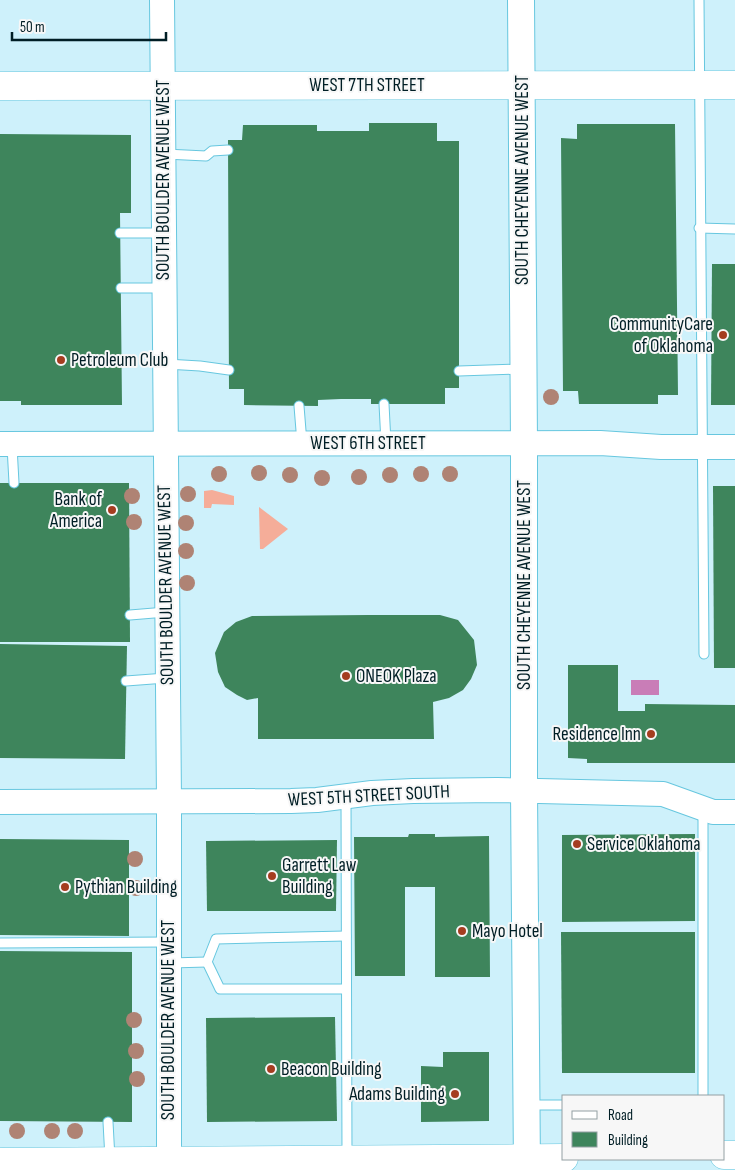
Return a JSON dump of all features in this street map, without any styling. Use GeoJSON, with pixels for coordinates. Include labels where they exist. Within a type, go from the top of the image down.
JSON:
{"type":"FeatureCollection","features":[{"type":"Feature","properties":{"kind":"main road","name":"SOUTH CHEYENNE AVENUE WEST"},"geometry":{"type":"LineString","coordinates":[[521,0],[527,1164]]}},
{"type":"Feature","properties":{"kind":"main road","name":"WEST 7TH STREET"},"geometry":{"type":"LineString","coordinates":[[0,86],[162,84],[735,86]]}},
{"type":"Feature","properties":{"kind":"main road"},"geometry":{"type":"LineString","coordinates":[[0,1162],[110,1162],[169,1166],[401,1165],[527,1164],[562,1158]]}},
{"type":"Feature","properties":{"kind":"street","name":"SOUTH BOULDER AVENUE WEST"},"geometry":{"type":"LineString","coordinates":[[162,0],[164,443],[169,801],[167,952],[169,1166]]}},
{"type":"Feature","properties":{"kind":"street","name":"WEST 6TH STREET"},"geometry":{"type":"LineString","coordinates":[[6,444],[524,443],[735,447]]}},
{"type":"Feature","properties":{"kind":"street","name":"WEST 5TH STREET SOUTH"},"geometry":{"type":"LineString","coordinates":[[0,802],[291,801],[413,791],[524,791],[663,794],[713,812],[735,812]]}},
{"type":"Feature","properties":{"kind":"lane"},"geometry":{"type":"LineString","coordinates":[[698,0],[704,654]]}},
{"type":"Feature","properties":{"kind":"lane"},"geometry":{"type":"LineString","coordinates":[[162,154],[206,156],[212,151],[228,150]]}},
{"type":"Feature","properties":{"kind":"lane"},"geometry":{"type":"LineString","coordinates":[[700,228],[735,229]]}},
{"type":"Feature","properties":{"kind":"lane"},"geometry":{"type":"LineString","coordinates":[[120,233],[163,233]]}},
{"type":"Feature","properties":{"kind":"lane"},"geometry":{"type":"LineString","coordinates":[[121,288],[163,288]]}},
{"type":"Feature","properties":{"kind":"lane"},"geometry":{"type":"LineString","coordinates":[[164,364],[229,370]]}},
{"type":"Feature","properties":{"kind":"lane"},"geometry":{"type":"LineString","coordinates":[[459,371],[524,369]]}},
{"type":"Feature","properties":{"kind":"lane"},"geometry":{"type":"LineString","coordinates":[[384,404],[386,443]]}},
{"type":"Feature","properties":{"kind":"lane"},"geometry":{"type":"LineString","coordinates":[[299,406],[302,443]]}},
{"type":"Feature","properties":{"kind":"lane"},"geometry":{"type":"LineString","coordinates":[[6,444],[14,483]]}},
{"type":"Feature","properties":{"kind":"lane"},"geometry":{"type":"LineString","coordinates":[[130,615],[166,612]]}},
{"type":"Feature","properties":{"kind":"lane"},"geometry":{"type":"LineString","coordinates":[[126,681],[167,678]]}},
{"type":"Feature","properties":{"kind":"lane"},"geometry":{"type":"LineString","coordinates":[[346,796],[345,989],[347,1165]]}},
{"type":"Feature","properties":{"kind":"lane"},"geometry":{"type":"LineString","coordinates":[[703,809],[703,1095]]}},
{"type":"Feature","properties":{"kind":"lane"},"geometry":{"type":"LineString","coordinates":[[345,989],[220,989],[207,962],[216,939],[346,936]]}},
{"type":"Feature","properties":{"kind":"lane"},"geometry":{"type":"LineString","coordinates":[[0,943],[167,952],[207,962]]}},
{"type":"Feature","properties":{"kind":"lane"},"geometry":{"type":"LineString","coordinates":[[527,1105],[562,1105]]}},
{"type":"Feature","properties":{"kind":"lane"},"geometry":{"type":"LineString","coordinates":[[108,1122],[110,1162]]}},
{"type":"Feature","properties":{"kind":"shaded area"},"geometry":{"type":"Polygon","coordinates":[[[212,490],[234,496],[234,505],[212,504],[211,508],[204,508],[204,491],[212,490]]]}},
{"type":"Feature","properties":{"kind":"shaded area"},"geometry":{"type":"Polygon","coordinates":[[[259,507],[288,529],[263,549],[260,549],[259,507]]]}},
{"type":"Feature","properties":{"kind":"shaded area"},"geometry":{"type":"Polygon","coordinates":[[[631,680],[659,680],[659,695],[631,695],[631,680]]]}},
{"type":"Feature","properties":{"kind":"building"},"geometry":{"type":"Polygon","coordinates":[[[369,123],[437,123],[437,141],[459,141],[459,388],[445,388],[445,404],[371,404],[371,399],[341,399],[318,400],[318,406],[244,405],[244,389],[229,389],[228,140],[242,140],[243,125],[317,125],[317,131],[369,131],[369,123]]]}},
{"type":"Feature","properties":{"kind":"building"},"geometry":{"type":"Polygon","coordinates":[[[577,124],[675,124],[678,395],[658,395],[658,404],[579,404],[578,391],[563,391],[561,138],[577,139],[577,124]]]}},
{"type":"Feature","properties":{"kind":"building"},"geometry":{"type":"Polygon","coordinates":[[[0,134],[131,135],[131,213],[120,213],[122,405],[21,405],[21,401],[0,401],[0,134]]]}},
{"type":"Feature","properties":{"kind":"building","name":"CommunityCare of Oklahoma"},"geometry":{"type":"Polygon","coordinates":[[[712,264],[735,264],[735,405],[711,405],[712,264]]]}},
{"type":"Feature","properties":{"kind":"building"},"geometry":{"type":"Polygon","coordinates":[[[0,483],[129,483],[130,642],[0,642],[0,483]]]}},
{"type":"Feature","properties":{"kind":"building"},"geometry":{"type":"Polygon","coordinates":[[[713,486],[735,486],[735,668],[714,668],[713,486]]]}},
{"type":"Feature","properties":{"kind":"building","name":"ONEOK Plaza"},"geometry":{"type":"Polygon","coordinates":[[[440,615],[458,620],[474,640],[477,665],[471,679],[463,690],[449,698],[433,702],[434,739],[258,739],[258,698],[247,700],[237,695],[225,687],[218,672],[215,653],[224,632],[236,622],[252,616],[440,615]]]}},
{"type":"Feature","properties":{"kind":"building"},"geometry":{"type":"Polygon","coordinates":[[[0,644],[127,646],[125,759],[0,758],[0,644]]]}},
{"type":"Feature","properties":{"kind":"building","name":"Residence Inn"},"geometry":{"type":"Polygon","coordinates":[[[568,665],[618,665],[618,711],[645,711],[645,704],[735,705],[735,763],[587,763],[587,759],[568,758],[568,665]]]}},
{"type":"Feature","properties":{"kind":"building","name":"Mayo Hotel"},"geometry":{"type":"Polygon","coordinates":[[[409,834],[435,834],[435,837],[489,836],[490,977],[435,977],[435,887],[405,887],[405,976],[355,976],[354,837],[408,837],[409,834]]]}},
{"type":"Feature","properties":{"kind":"building"},"geometry":{"type":"Polygon","coordinates":[[[695,834],[695,921],[562,922],[562,835],[695,834]]]}},
{"type":"Feature","properties":{"kind":"building","name":"Pythian Building"},"geometry":{"type":"Polygon","coordinates":[[[0,839],[129,840],[129,936],[0,935],[0,839]]]}},
{"type":"Feature","properties":{"kind":"building","name":"Garrett Law Building"},"geometry":{"type":"Polygon","coordinates":[[[337,840],[336,911],[207,911],[206,841],[337,840]]]}},
{"type":"Feature","properties":{"kind":"building"},"geometry":{"type":"Polygon","coordinates":[[[561,932],[695,932],[695,1073],[562,1073],[561,932]]]}},
{"type":"Feature","properties":{"kind":"building"},"geometry":{"type":"Polygon","coordinates":[[[0,951],[132,952],[132,1122],[0,1121],[0,951]]]}},
{"type":"Feature","properties":{"kind":"building","name":"Beacon Building"},"geometry":{"type":"Polygon","coordinates":[[[335,1017],[337,1121],[207,1122],[206,1018],[335,1017]]]}},
{"type":"Feature","properties":{"kind":"building","name":"Adams Building"},"geometry":{"type":"Polygon","coordinates":[[[443,1052],[489,1052],[489,1121],[421,1122],[421,1066],[443,1067],[443,1052]]]}},
{"type":"Feature","properties":{"kind":"place","name":"CommunityCare of Oklahoma"},"geometry":{"type":"Point","coordinates":[723,335]}},
{"type":"Feature","properties":{"kind":"place","name":"Petroleum Club"},"geometry":{"type":"Point","coordinates":[61,360]}},
{"type":"Feature","properties":{"kind":"place","name":"Bank of America"},"geometry":{"type":"Point","coordinates":[112,510]}},
{"type":"Feature","properties":{"kind":"place","name":"ONEOK Plaza"},"geometry":{"type":"Point","coordinates":[346,676]}},
{"type":"Feature","properties":{"kind":"place","name":"Residence Inn"},"geometry":{"type":"Point","coordinates":[651,734]}},
{"type":"Feature","properties":{"kind":"place","name":"Service Oklahoma"},"geometry":{"type":"Point","coordinates":[577,844]}},
{"type":"Feature","properties":{"kind":"place","name":"Garrett Law Building"},"geometry":{"type":"Point","coordinates":[272,876]}},
{"type":"Feature","properties":{"kind":"place","name":"Pythian Building"},"geometry":{"type":"Point","coordinates":[65,887]}},
{"type":"Feature","properties":{"kind":"place","name":"Mayo Hotel"},"geometry":{"type":"Point","coordinates":[462,931]}},
{"type":"Feature","properties":{"kind":"place","name":"Beacon Building"},"geometry":{"type":"Point","coordinates":[271,1069]}},
{"type":"Feature","properties":{"kind":"place","name":"Adams Building"},"geometry":{"type":"Point","coordinates":[455,1094]}}]}
